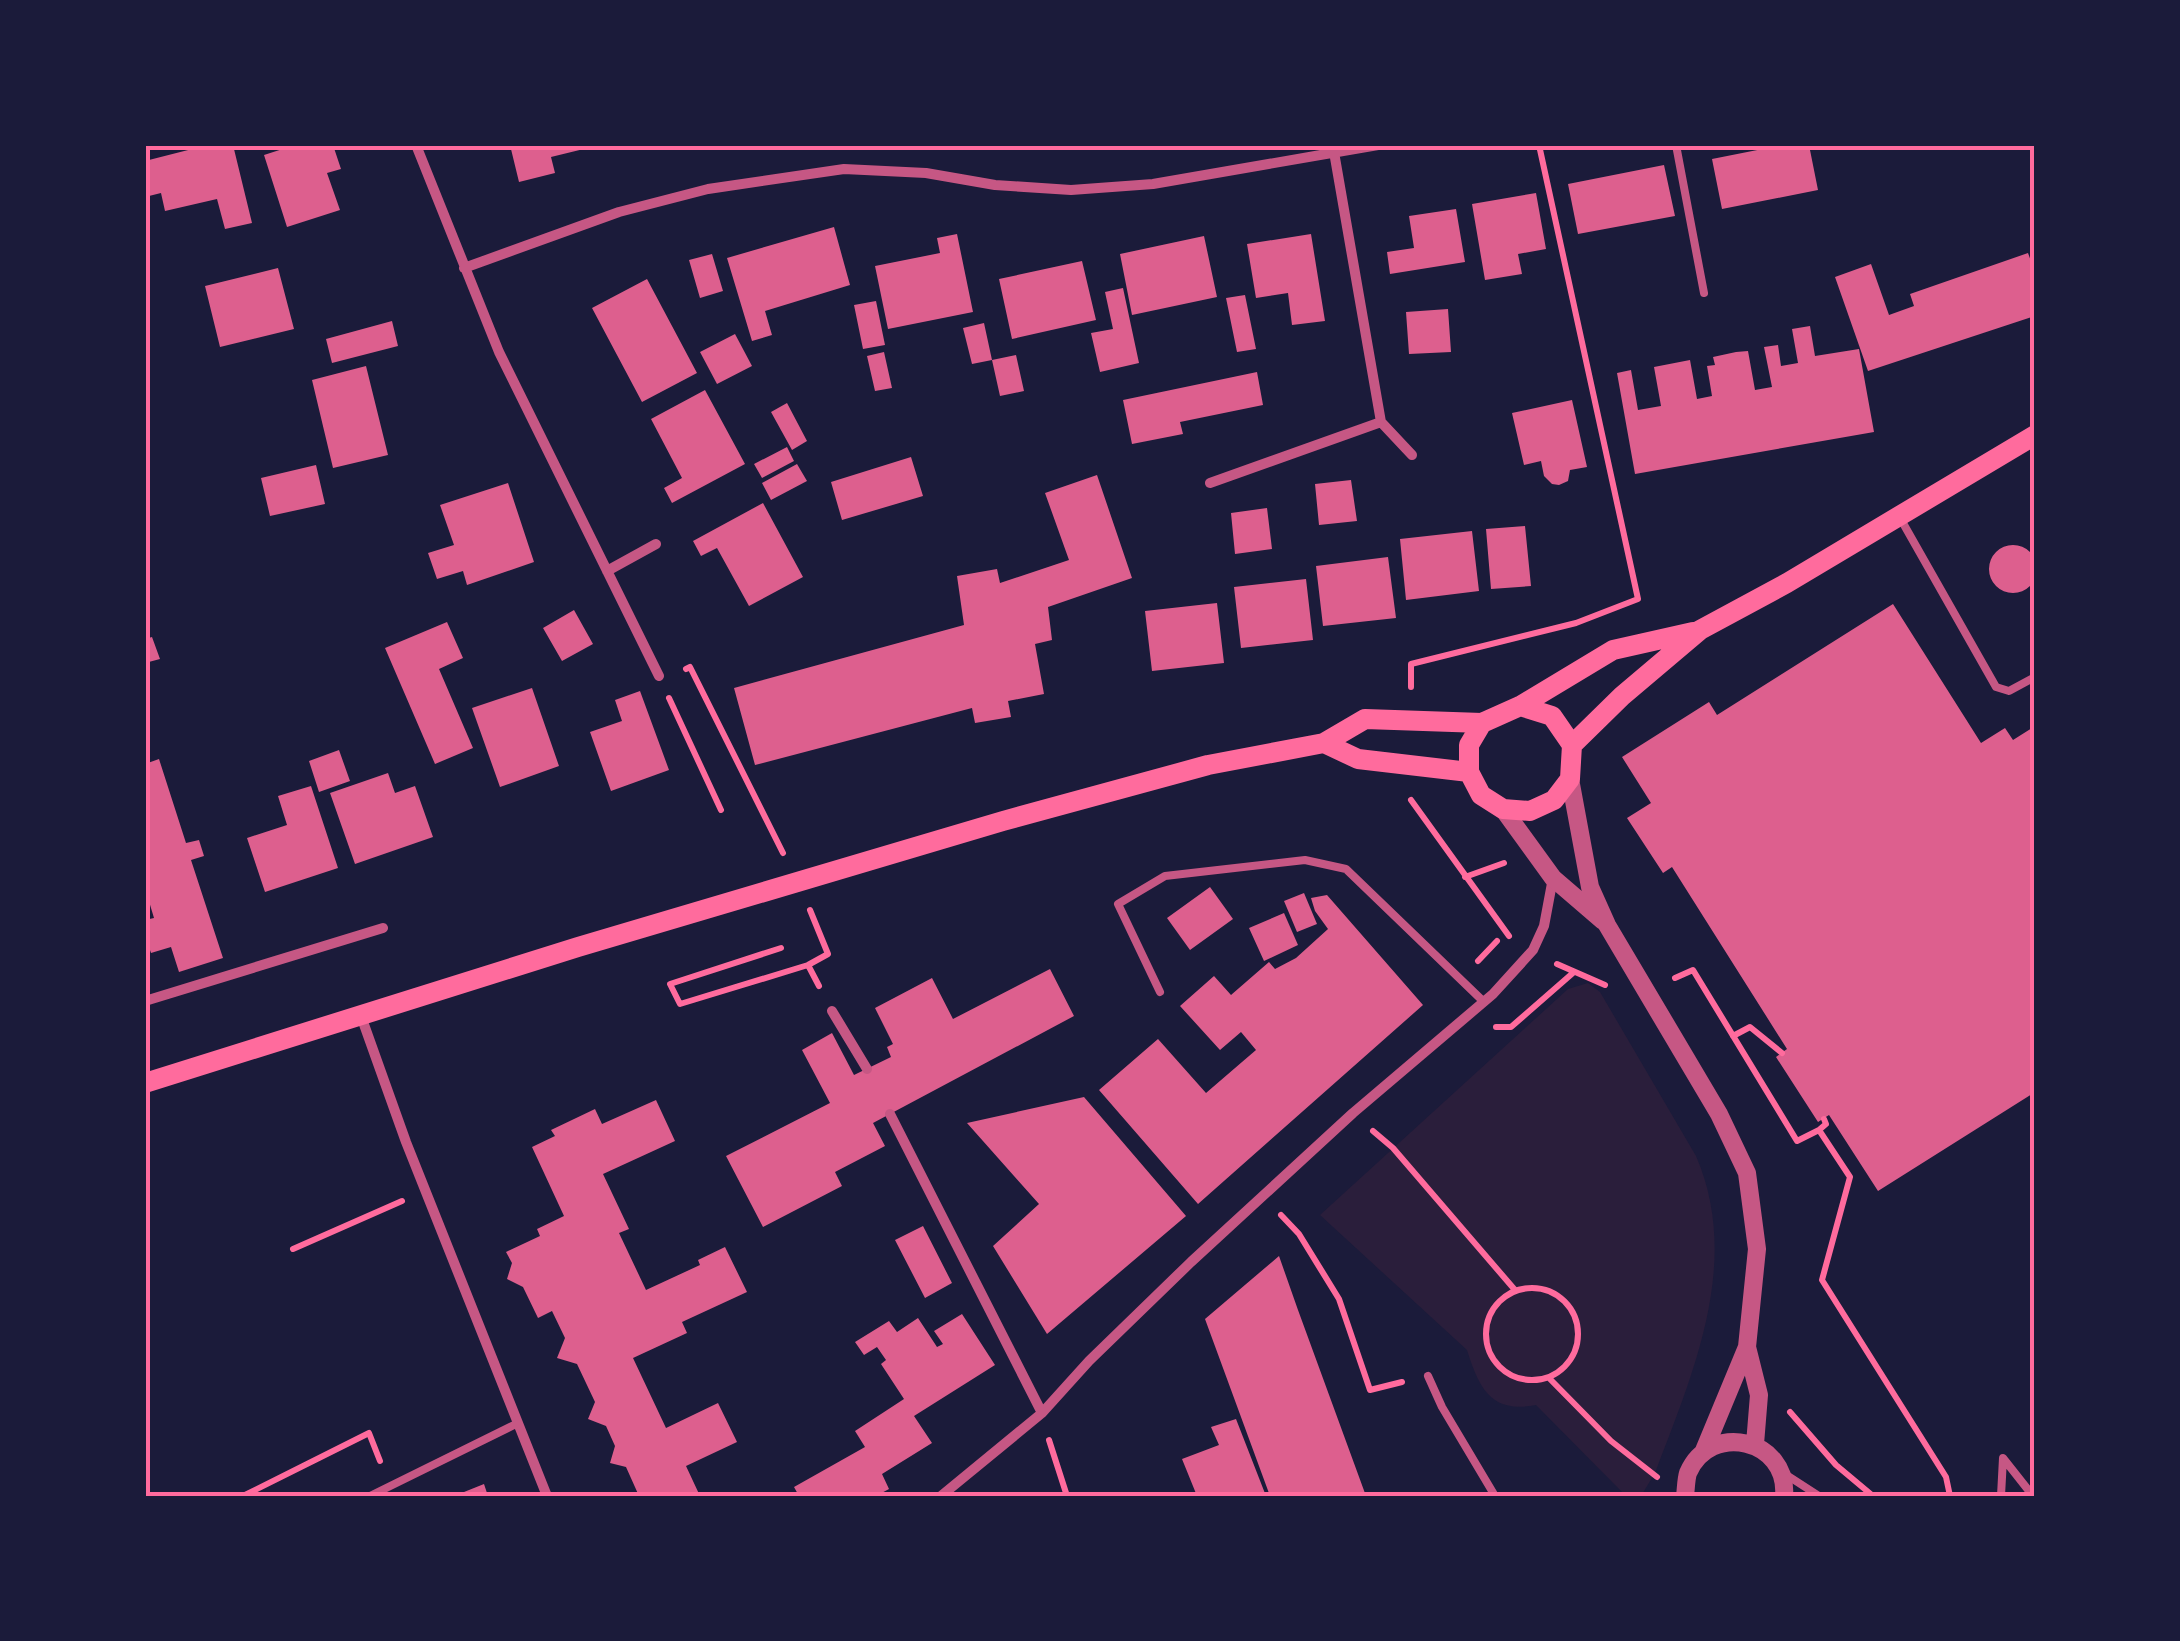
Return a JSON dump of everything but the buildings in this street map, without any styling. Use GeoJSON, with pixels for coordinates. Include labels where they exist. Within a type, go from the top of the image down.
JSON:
{"type":"FeatureCollection","features":[{"type":"Feature","properties":{"kind":"main road"},"geometry":{"type":"LineString","coordinates":[[1572,745],[1622,696],[1700,630],[1788,583],[2035,435]]}},
{"type":"Feature","properties":{"kind":"main road"},"geometry":{"type":"LineString","coordinates":[[145,1083],[798,882],[1208,765],[1324,743],[1365,719],[1482,723],[1520,706],[1613,650],[1700,630]]}},
{"type":"Feature","properties":{"kind":"main road"},"geometry":{"type":"LineString","coordinates":[[1482,723],[1469,746],[1469,772],[1481,795],[1503,809],[1530,811],[1554,800],[1570,778],[1572,745],[1552,716],[1520,706]]}},
{"type":"Feature","properties":{"kind":"main road"},"geometry":{"type":"LineString","coordinates":[[1324,743],[1358,759],[1469,772]]}},
{"type":"Feature","properties":{"kind":"street"},"geometry":{"type":"LineString","coordinates":[[416,145],[499,352],[659,676]]}},
{"type":"Feature","properties":{"kind":"street"},"geometry":{"type":"LineString","coordinates":[[464,268],[637,207],[708,189],[844,169],[926,173],[995,185],[1072,190],[1152,184],[1378,145]]}},
{"type":"Feature","properties":{"kind":"street"},"geometry":{"type":"LineString","coordinates":[[1334,152],[1381,422],[1412,455]]}},
{"type":"Feature","properties":{"kind":"street"},"geometry":{"type":"LineString","coordinates":[[1210,483],[1381,422]]}},
{"type":"Feature","properties":{"kind":"street"},"geometry":{"type":"LineString","coordinates":[[607,571],[656,544]]}},
{"type":"Feature","properties":{"kind":"street"},"geometry":{"type":"LineString","coordinates":[[1570,778],[1590,887],[1607,924],[1720,1114],[1747,1173],[1757,1250],[1748,1347],[1758,1396],[1755,1444]]}},
{"type":"Feature","properties":{"kind":"street"},"geometry":{"type":"LineString","coordinates":[[1503,809],[1554,878],[1607,924]]}},
{"type":"Feature","properties":{"kind":"street"},"geometry":{"type":"LineString","coordinates":[[941,1496],[1042,1413],[1089,1361],[1263,1196],[1353,1113],[1484,1002],[1533,950],[1544,926],[1554,878]]}},
{"type":"Feature","properties":{"kind":"street"},"geometry":{"type":"LineString","coordinates":[[145,1001],[384,928]]}},
{"type":"Feature","properties":{"kind":"street"},"geometry":{"type":"LineString","coordinates":[[832,1011],[867,1069]]}},
{"type":"Feature","properties":{"kind":"street"},"geometry":{"type":"LineString","coordinates":[[361,1016],[425,1191],[547,1496]]}},
{"type":"Feature","properties":{"kind":"street"},"geometry":{"type":"LineString","coordinates":[[890,1114],[1042,1413]]}},
{"type":"Feature","properties":{"kind":"street"},"geometry":{"type":"LineString","coordinates":[[1686,1496],[1688,1473],[1702,1452],[1748,1347]]}},
{"type":"Feature","properties":{"kind":"street"},"geometry":{"type":"LineString","coordinates":[[1702,1452],[1726,1442],[1755,1444],[1781,1472],[1784,1496]]}},
{"type":"Feature","properties":{"kind":"lane"},"geometry":{"type":"LineString","coordinates":[[1676,145],[1704,293]]}},
{"type":"Feature","properties":{"kind":"lane"},"geometry":{"type":"LineString","coordinates":[[1900,516],[1996,687],[2010,692],[2035,676]]}},
{"type":"Feature","properties":{"kind":"lane"},"geometry":{"type":"LineString","coordinates":[[1160,992],[1118,904],[1165,876],[1306,860],[1346,869],[1484,1002]]}},
{"type":"Feature","properties":{"kind":"lane"},"geometry":{"type":"LineString","coordinates":[[1428,1376],[1494,1496]]}},
{"type":"Feature","properties":{"kind":"lane"},"geometry":{"type":"LineString","coordinates":[[370,1496],[516,1424]]}},
{"type":"Feature","properties":{"kind":"lane"},"geometry":{"type":"LineString","coordinates":[[2001,1496],[2003,1458],[2033,1496]]}},
{"type":"Feature","properties":{"kind":"lane"},"geometry":{"type":"LineString","coordinates":[[1781,1472],[1819,1496]]}},
{"type":"Feature","properties":{"kind":"path"},"geometry":{"type":"LineString","coordinates":[[1411,688],[1411,664],[1576,623],[1638,599],[1539,145]]}},
{"type":"Feature","properties":{"kind":"path"},"geometry":{"type":"LineString","coordinates":[[721,810],[659,676],[690,668],[798,882],[828,954],[808,966],[680,1004],[670,984],[781,948]]}},
{"type":"Feature","properties":{"kind":"path"},"geometry":{"type":"LineString","coordinates":[[1404,791],[1505,933],[1519,942]]}},
{"type":"Feature","properties":{"kind":"path"},"geometry":{"type":"LineString","coordinates":[[1465,878],[1510,861]]}},
{"type":"Feature","properties":{"kind":"path"},"geometry":{"type":"LineString","coordinates":[[1477,962],[1505,933]]}},
{"type":"Feature","properties":{"kind":"path"},"geometry":{"type":"LineString","coordinates":[[1551,962],[1604,985],[1612,1000]]}},
{"type":"Feature","properties":{"kind":"path"},"geometry":{"type":"LineString","coordinates":[[1666,965],[1674,978],[1694,970],[1797,1141],[1819,1130],[1826,1124],[1824,1119]]}},
{"type":"Feature","properties":{"kind":"path"},"geometry":{"type":"LineString","coordinates":[[1733,1036],[1750,1027],[1782,1053]]}},
{"type":"Feature","properties":{"kind":"path"},"geometry":{"type":"LineString","coordinates":[[1353,1113],[1393,1148],[1515,1290]]}},
{"type":"Feature","properties":{"kind":"path"},"geometry":{"type":"LineString","coordinates":[[1819,1130],[1850,1177],[1822,1280],[1946,1477],[1950,1496]]}},
{"type":"Feature","properties":{"kind":"path"},"geometry":{"type":"LineString","coordinates":[[293,1249],[425,1191]]}},
{"type":"Feature","properties":{"kind":"path"},"geometry":{"type":"LineString","coordinates":[[1263,1196],[1299,1234],[1339,1299],[1370,1390],[1428,1376]]}},
{"type":"Feature","properties":{"kind":"path"},"geometry":{"type":"LineString","coordinates":[[1534,1287],[1550,1291],[1570,1308],[1576,1322],[1574,1354],[1564,1367],[1548,1377],[1519,1378],[1496,1364],[1488,1350],[1488,1318],[1504,1296],[1515,1290],[1534,1287]]}},
{"type":"Feature","properties":{"kind":"path"},"geometry":{"type":"LineString","coordinates":[[1548,1377],[1611,1441],[1662,1481],[1670,1468]]}},
{"type":"Feature","properties":{"kind":"path"},"geometry":{"type":"LineString","coordinates":[[1784,1406],[1836,1465],[1874,1496]]}},
{"type":"Feature","properties":{"kind":"path"},"geometry":{"type":"LineString","coordinates":[[1042,1413],[1066,1496]]}},
{"type":"Feature","properties":{"kind":"path"},"geometry":{"type":"LineString","coordinates":[[243,1496],[369,1433]]}},
{"type":"Feature","properties":{"kind":"shaded area"},"geometry":{"type":"Polygon","coordinates":[[[1588,983],[1600,992],[1696,1156],[1709,1196],[1714,1236],[1713,1277],[1697,1357],[1655,1473],[1641,1496],[1626,1496],[1536,1405],[1508,1405],[1489,1395],[1467,1350],[1320,1215],[1568,989],[1588,983]]]}}]}
